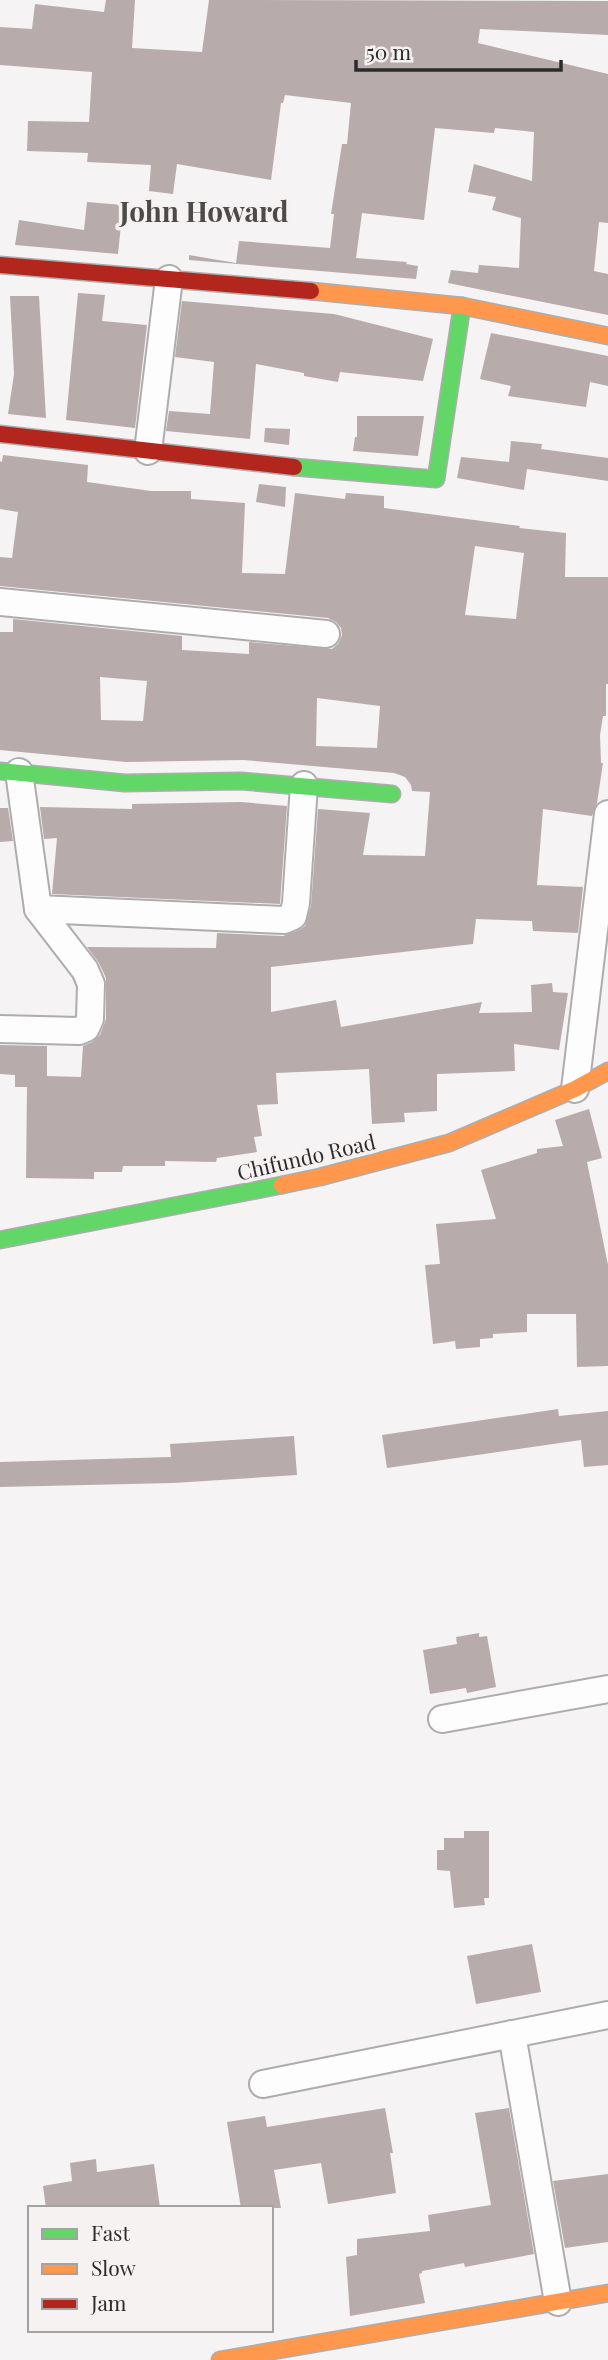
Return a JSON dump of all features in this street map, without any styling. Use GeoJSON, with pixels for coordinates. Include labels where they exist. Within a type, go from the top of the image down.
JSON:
{"type":"FeatureCollection","features":[{"type":"Feature","properties":{"kind":"street"},"geometry":{"type":"LineString","coordinates":[[0,265],[405,299],[462,306],[608,336]]}},
{"type":"Feature","properties":{"kind":"street"},"geometry":{"type":"LineString","coordinates":[[148,450],[169,279]]}},
{"type":"Feature","properties":{"kind":"street"},"geometry":{"type":"LineString","coordinates":[[0,434],[325,470],[436,479],[462,306]]}},
{"type":"Feature","properties":{"kind":"street"},"geometry":{"type":"LineString","coordinates":[[0,603],[327,634]]}},
{"type":"Feature","properties":{"kind":"street"},"geometry":{"type":"LineString","coordinates":[[0,1030],[79,1031],[86,1028],[90,1019],[91,984],[85,970],[38,909],[10,772],[125,783],[241,781],[392,794]]}},
{"type":"Feature","properties":{"kind":"street"},"geometry":{"type":"LineString","coordinates":[[38,909],[284,920],[293,916],[304,785]]}},
{"type":"Feature","properties":{"kind":"street"},"geometry":{"type":"LineString","coordinates":[[575,1089],[608,814]]}},
{"type":"Feature","properties":{"kind":"street","name":"Chifundo Road"},"geometry":{"type":"LineString","coordinates":[[0,1240],[320,1177],[449,1143],[575,1089],[608,1070]]}},
{"type":"Feature","properties":{"kind":"street"},"geometry":{"type":"LineString","coordinates":[[442,1719],[608,1689]]}},
{"type":"Feature","properties":{"kind":"street"},"geometry":{"type":"LineString","coordinates":[[263,2084],[608,2015]]}},
{"type":"Feature","properties":{"kind":"street"},"geometry":{"type":"LineString","coordinates":[[512,2034],[558,2302]]}},
{"type":"Feature","properties":{"kind":"street"},"geometry":{"type":"LineString","coordinates":[[220,2360],[608,2293]]}},
{"type":"Feature","properties":{"kind":"building"},"geometry":{"type":"Polygon","coordinates":[[[106,0],[135,0],[132,48],[202,52],[209,0],[608,1],[608,35],[480,29],[478,43],[608,74],[608,223],[599,222],[594,271],[608,274],[608,315],[448,283],[451,270],[478,273],[479,265],[519,268],[521,218],[492,210],[496,197],[468,192],[474,164],[532,181],[534,132],[495,128],[494,133],[435,128],[424,220],[362,213],[356,258],[407,262],[406,264],[418,266],[416,279],[189,260],[189,255],[236,263],[239,241],[330,248],[334,214],[331,214],[342,144],[347,144],[351,103],[285,95],[281,103],[271,180],[177,164],[173,194],[149,191],[151,165],[87,162],[88,153],[27,151],[28,121],[89,122],[92,72],[0,65],[0,27],[32,29],[35,4],[104,12],[106,0]]]}},
{"type":"Feature","properties":{"kind":"building"},"geometry":{"type":"Polygon","coordinates":[[[87,202],[123,205],[118,254],[15,245],[19,220],[84,230],[87,202]]]}},
{"type":"Feature","properties":{"kind":"building"},"geometry":{"type":"Polygon","coordinates":[[[78,293],[105,295],[102,321],[147,325],[135,428],[66,420],[78,293]]]}},
{"type":"Feature","properties":{"kind":"building"},"geometry":{"type":"Polygon","coordinates":[[[10,296],[39,296],[46,418],[8,414],[14,374],[10,296]]]}},
{"type":"Feature","properties":{"kind":"building"},"geometry":{"type":"Polygon","coordinates":[[[182,301],[334,314],[433,339],[423,381],[340,372],[338,382],[256,364],[250,439],[166,431],[169,411],[210,414],[214,362],[175,357],[182,301]]]}},
{"type":"Feature","properties":{"kind":"building"},"geometry":{"type":"Polygon","coordinates":[[[491,333],[608,356],[608,386],[590,382],[586,407],[508,396],[511,386],[480,379],[491,333]]]}},
{"type":"Feature","properties":{"kind":"building"},"geometry":{"type":"Polygon","coordinates":[[[357,416],[424,416],[418,456],[353,451],[357,437],[357,416]]]}},
{"type":"Feature","properties":{"kind":"building"},"geometry":{"type":"Polygon","coordinates":[[[265,428],[290,429],[289,445],[264,442],[265,428]]]}},
{"type":"Feature","properties":{"kind":"building"},"geometry":{"type":"Polygon","coordinates":[[[511,441],[542,444],[541,449],[608,458],[608,481],[527,469],[524,490],[457,478],[461,457],[509,462],[511,441]]]}},
{"type":"Feature","properties":{"kind":"building"},"geometry":{"type":"Polygon","coordinates":[[[3,455],[88,465],[87,482],[151,491],[191,491],[191,499],[245,503],[242,573],[285,574],[295,493],[345,499],[346,493],[384,496],[384,508],[566,533],[565,577],[608,577],[608,684],[606,716],[603,716],[600,735],[603,763],[597,803],[592,816],[543,809],[537,885],[583,887],[578,933],[533,931],[532,921],[476,919],[473,944],[271,967],[271,1012],[336,1000],[341,1027],[482,1002],[479,1013],[532,1012],[531,985],[552,983],[553,992],[568,993],[559,1050],[514,1044],[515,1071],[437,1074],[437,1111],[404,1113],[405,1122],[372,1124],[369,1069],[276,1073],[278,1104],[257,1105],[262,1136],[254,1137],[257,1152],[217,1158],[216,1162],[165,1161],[165,1166],[123,1166],[122,1172],[94,1172],[94,1179],[26,1178],[27,1087],[15,1087],[15,1075],[0,1074],[0,1045],[47,1046],[47,1076],[81,1077],[83,1046],[100,1035],[106,1019],[106,978],[87,947],[216,948],[217,933],[283,936],[299,930],[305,926],[311,906],[318,809],[370,813],[363,855],[425,856],[430,792],[412,791],[405,777],[394,773],[243,760],[126,762],[0,750],[0,632],[13,632],[13,619],[182,636],[182,650],[249,654],[249,642],[332,649],[342,635],[341,628],[328,618],[0,586],[0,557],[12,558],[18,512],[0,509],[0,461],[2,462],[3,455]],[[475,546],[465,615],[516,619],[524,553],[475,546]],[[100,677],[101,720],[143,721],[147,681],[100,677]],[[317,698],[316,746],[377,748],[380,706],[317,698]]]}},
{"type":"Feature","properties":{"kind":"building"},"geometry":{"type":"Polygon","coordinates":[[[259,484],[286,487],[285,507],[256,502],[259,484]]]}},
{"type":"Feature","properties":{"kind":"building"},"geometry":{"type":"Polygon","coordinates":[[[241,802],[287,806],[280,904],[52,894],[57,838],[44,839],[40,807],[132,809],[132,804],[241,802]]]}},
{"type":"Feature","properties":{"kind":"building"},"geometry":{"type":"Polygon","coordinates":[[[0,808],[8,808],[13,841],[0,842],[0,808]]]}},
{"type":"Feature","properties":{"kind":"building"},"geometry":{"type":"Polygon","coordinates":[[[589,1109],[602,1158],[587,1162],[608,1265],[608,1366],[577,1367],[576,1314],[527,1314],[527,1332],[493,1334],[493,1338],[480,1339],[480,1347],[456,1349],[455,1341],[433,1344],[425,1265],[440,1264],[436,1224],[496,1219],[481,1170],[537,1153],[537,1149],[563,1146],[555,1120],[589,1109]]]}},
{"type":"Feature","properties":{"kind":"building"},"geometry":{"type":"Polygon","coordinates":[[[558,1409],[559,1416],[608,1411],[608,1465],[584,1467],[581,1440],[387,1468],[382,1435],[558,1409]]]}},
{"type":"Feature","properties":{"kind":"building"},"geometry":{"type":"Polygon","coordinates":[[[294,1436],[297,1475],[173,1483],[0,1487],[0,1462],[171,1457],[170,1444],[294,1436]]]}},
{"type":"Feature","properties":{"kind":"building"},"geometry":{"type":"Polygon","coordinates":[[[479,1633],[479,1637],[487,1636],[496,1687],[467,1693],[466,1688],[430,1694],[423,1650],[457,1644],[456,1637],[479,1633]]]}},
{"type":"Feature","properties":{"kind":"building"},"geometry":{"type":"Polygon","coordinates":[[[464,1831],[489,1831],[489,1898],[484,1898],[485,1905],[454,1908],[450,1871],[437,1870],[437,1850],[444,1850],[444,1838],[464,1838],[464,1831]]]}},
{"type":"Feature","properties":{"kind":"building"},"geometry":{"type":"Polygon","coordinates":[[[532,1944],[541,1992],[476,2004],[467,1956],[532,1944]]]}},
{"type":"Feature","properties":{"kind":"building"},"geometry":{"type":"Polygon","coordinates":[[[385,2108],[393,2153],[390,2153],[396,2193],[328,2204],[321,2163],[274,2170],[281,2208],[241,2206],[227,2122],[265,2116],[267,2127],[385,2108]]]}},
{"type":"Feature","properties":{"kind":"building"},"geometry":{"type":"Polygon","coordinates":[[[509,2108],[534,2254],[465,2267],[464,2263],[422,2271],[419,2274],[425,2303],[350,2316],[346,2257],[357,2255],[357,2239],[430,2231],[428,2215],[491,2205],[475,2113],[509,2108]]]}},
{"type":"Feature","properties":{"kind":"building"},"geometry":{"type":"Polygon","coordinates":[[[96,2159],[97,2172],[154,2164],[160,2206],[46,2206],[43,2186],[72,2181],[70,2163],[96,2159]]]}},
{"type":"Feature","properties":{"kind":"building"},"geometry":{"type":"Polygon","coordinates":[[[608,2174],[608,2242],[565,2248],[553,2181],[608,2174]]]}},
{"type":"Feature","properties":{"kind":"traffic: fast"},"geometry":{"type":"LineString","coordinates":[[294,467],[436,479],[462,306]]}},
{"type":"Feature","properties":{"kind":"traffic: fast"},"geometry":{"type":"LineString","coordinates":[[0,771],[125,783],[241,781],[392,794]]}},
{"type":"Feature","properties":{"kind":"traffic: fast"},"geometry":{"type":"LineString","coordinates":[[0,1240],[282,1185]]}},
{"type":"Feature","properties":{"kind":"traffic: slow"},"geometry":{"type":"LineString","coordinates":[[311,291],[462,306],[608,336]]}},
{"type":"Feature","properties":{"kind":"traffic: slow"},"geometry":{"type":"LineString","coordinates":[[282,1185],[449,1143],[575,1089],[608,1071]]}},
{"type":"Feature","properties":{"kind":"traffic: slow"},"geometry":{"type":"LineString","coordinates":[[220,2360],[608,2293]]}},
{"type":"Feature","properties":{"kind":"traffic: jam"},"geometry":{"type":"LineString","coordinates":[[0,265],[311,291]]}},
{"type":"Feature","properties":{"kind":"traffic: jam"},"geometry":{"type":"LineString","coordinates":[[0,434],[294,467]]}},
{"type":"Feature","properties":{"kind":"district","name":"John Howard"},"geometry":{"type":"Point","coordinates":[204,210]}}]}
